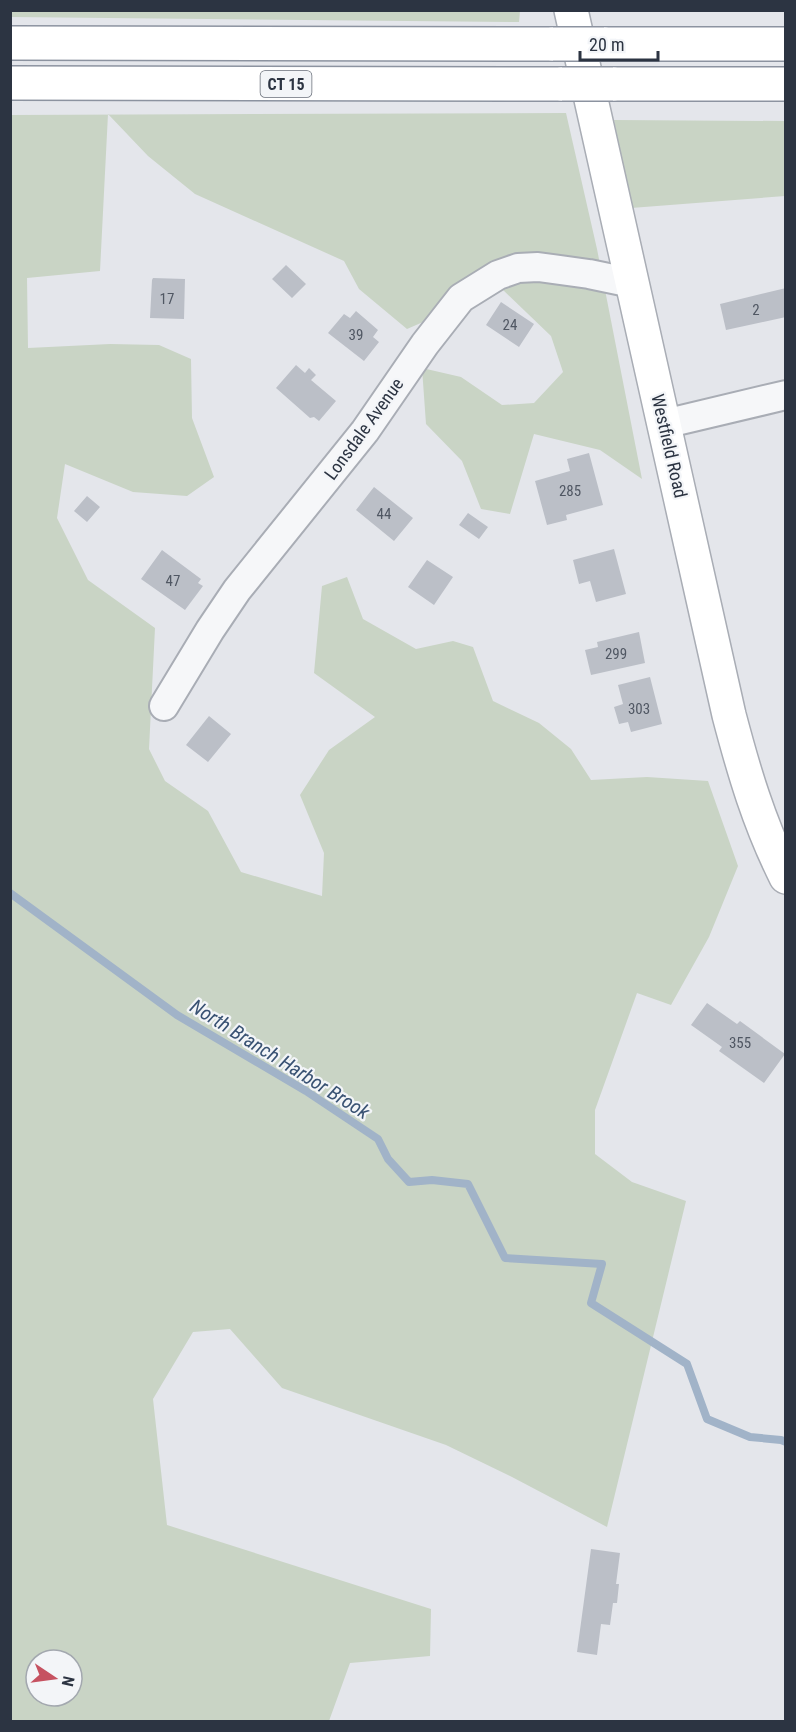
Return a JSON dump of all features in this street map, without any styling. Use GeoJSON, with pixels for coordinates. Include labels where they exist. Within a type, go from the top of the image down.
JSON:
{"type":"FeatureCollection","features":[{"type":"Feature","properties":{"kind":"main road","name":"Westfield Road"},"geometry":{"type":"LineString","coordinates":[[571,10],[712,647],[743,770],[761,821],[786,876]]}},
{"type":"Feature","properties":{"kind":"main road"},"geometry":{"type":"LineString","coordinates":[[10,43],[786,44]]}},
{"type":"Feature","properties":{"kind":"main road","name":"CT 15"},"geometry":{"type":"LineString","coordinates":[[10,83],[786,84]]}},
{"type":"Feature","properties":{"kind":"street","name":"Lonsdale Avenue"},"geometry":{"type":"LineString","coordinates":[[164,706],[237,590],[365,431],[425,344],[461,298],[498,275],[518,268],[538,267],[632,283]]}},
{"type":"Feature","properties":{"kind":"street"},"geometry":{"type":"LineString","coordinates":[[664,424],[786,394]]}},
{"type":"Feature","properties":{"kind":"green space"},"geometry":{"type":"Polygon","coordinates":[[[11,10],[520,11],[519,22],[11,17],[11,10]]]}},
{"type":"Feature","properties":{"kind":"green space"},"geometry":{"type":"Polygon","coordinates":[[[566,113],[597,249],[642,479],[600,450],[534,434],[510,514],[481,509],[462,461],[426,424],[422,368],[461,377],[502,405],[534,403],[563,372],[551,336],[501,288],[407,329],[359,289],[344,261],[195,194],[148,156],[109,115],[566,113]]]}},
{"type":"Feature","properties":{"kind":"green space"},"geometry":{"type":"Polygon","coordinates":[[[10,115],[108,115],[100,271],[27,278],[28,348],[110,344],[159,345],[191,359],[192,418],[214,477],[187,496],[133,492],[65,464],[57,518],[88,580],[155,628],[149,749],[165,781],[208,811],[241,872],[322,896],[324,853],[300,795],[329,750],[375,717],[314,673],[322,586],[347,577],[363,619],[416,649],[453,641],[473,647],[493,701],[539,723],[571,749],[591,780],[647,777],[708,781],[738,866],[709,937],[671,1005],[637,993],[595,1110],[595,1154],[632,1182],[686,1201],[607,1527],[446,1445],[282,1388],[230,1329],[193,1332],[153,1399],[167,1525],[431,1609],[430,1656],[350,1663],[329,1721],[11,1721],[10,115]]]}},
{"type":"Feature","properties":{"kind":"green space"},"geometry":{"type":"Polygon","coordinates":[[[614,120],[785,121],[785,196],[631,208],[614,120]]]}},
{"type":"Feature","properties":{"kind":"building"},"geometry":{"type":"Polygon","coordinates":[[[286,265],[306,284],[292,298],[272,279],[286,265]]]}},
{"type":"Feature","properties":{"kind":"building"},"geometry":{"type":"Polygon","coordinates":[[[153,278],[185,279],[184,319],[150,318],[153,278]]]}},
{"type":"Feature","properties":{"kind":"building"},"geometry":{"type":"Polygon","coordinates":[[[786,288],[786,317],[726,330],[720,304],[786,288]]]}},
{"type":"Feature","properties":{"kind":"building"},"geometry":{"type":"Polygon","coordinates":[[[501,302],[534,324],[519,347],[486,325],[501,302]]]}},
{"type":"Feature","properties":{"kind":"building"},"geometry":{"type":"Polygon","coordinates":[[[356,311],[378,330],[373,337],[379,342],[364,361],[328,333],[344,314],[350,318],[356,311]]]}},
{"type":"Feature","properties":{"kind":"building"},"geometry":{"type":"Polygon","coordinates":[[[296,365],[305,373],[309,368],[316,375],[311,380],[336,401],[319,421],[314,417],[310,418],[276,388],[296,365]]]}},
{"type":"Feature","properties":{"kind":"building"},"geometry":{"type":"Polygon","coordinates":[[[589,453],[603,505],[566,515],[567,520],[547,525],[535,481],[570,471],[567,459],[589,453]]]}},
{"type":"Feature","properties":{"kind":"building"},"geometry":{"type":"Polygon","coordinates":[[[374,487],[413,518],[394,541],[356,510],[374,487]]]}},
{"type":"Feature","properties":{"kind":"building"},"geometry":{"type":"Polygon","coordinates":[[[87,496],[100,507],[87,522],[74,511],[87,496]]]}},
{"type":"Feature","properties":{"kind":"building"},"geometry":{"type":"Polygon","coordinates":[[[468,513],[488,527],[479,539],[459,525],[468,513]]]}},
{"type":"Feature","properties":{"kind":"building"},"geometry":{"type":"Polygon","coordinates":[[[614,549],[626,594],[596,602],[590,581],[579,584],[573,560],[614,549]]]}},
{"type":"Feature","properties":{"kind":"building"},"geometry":{"type":"Polygon","coordinates":[[[162,550],[201,579],[198,583],[203,586],[185,610],[141,579],[162,550]]]}},
{"type":"Feature","properties":{"kind":"building"},"geometry":{"type":"Polygon","coordinates":[[[427,560],[453,577],[434,605],[408,587],[427,560]]]}},
{"type":"Feature","properties":{"kind":"building"},"geometry":{"type":"Polygon","coordinates":[[[639,632],[645,663],[591,675],[585,650],[598,647],[597,642],[639,632]]]}},
{"type":"Feature","properties":{"kind":"building"},"geometry":{"type":"Polygon","coordinates":[[[650,677],[662,724],[631,732],[628,722],[619,724],[614,707],[623,704],[618,685],[650,677]]]}},
{"type":"Feature","properties":{"kind":"building"},"geometry":{"type":"Polygon","coordinates":[[[209,716],[231,734],[208,762],[186,745],[209,716]]]}},
{"type":"Feature","properties":{"kind":"building"},"geometry":{"type":"Polygon","coordinates":[[[707,1003],[737,1024],[740,1021],[785,1054],[764,1083],[719,1051],[722,1047],[691,1025],[707,1003]]]}},
{"type":"Feature","properties":{"kind":"building"},"geometry":{"type":"Polygon","coordinates":[[[591,1549],[620,1553],[616,1584],[619,1584],[617,1603],[613,1603],[610,1625],[601,1624],[597,1655],[577,1652],[591,1549]]]}},
{"type":"Feature","properties":{"kind":"waterway","name":"North Branch Harbor Brook"},"geometry":{"type":"LineString","coordinates":[[10,893],[177,1015],[306,1091],[378,1139],[388,1159],[409,1182],[432,1180],[468,1184],[505,1258],[602,1264],[591,1303],[687,1364],[707,1419],[750,1437],[786,1442]]}}]}
